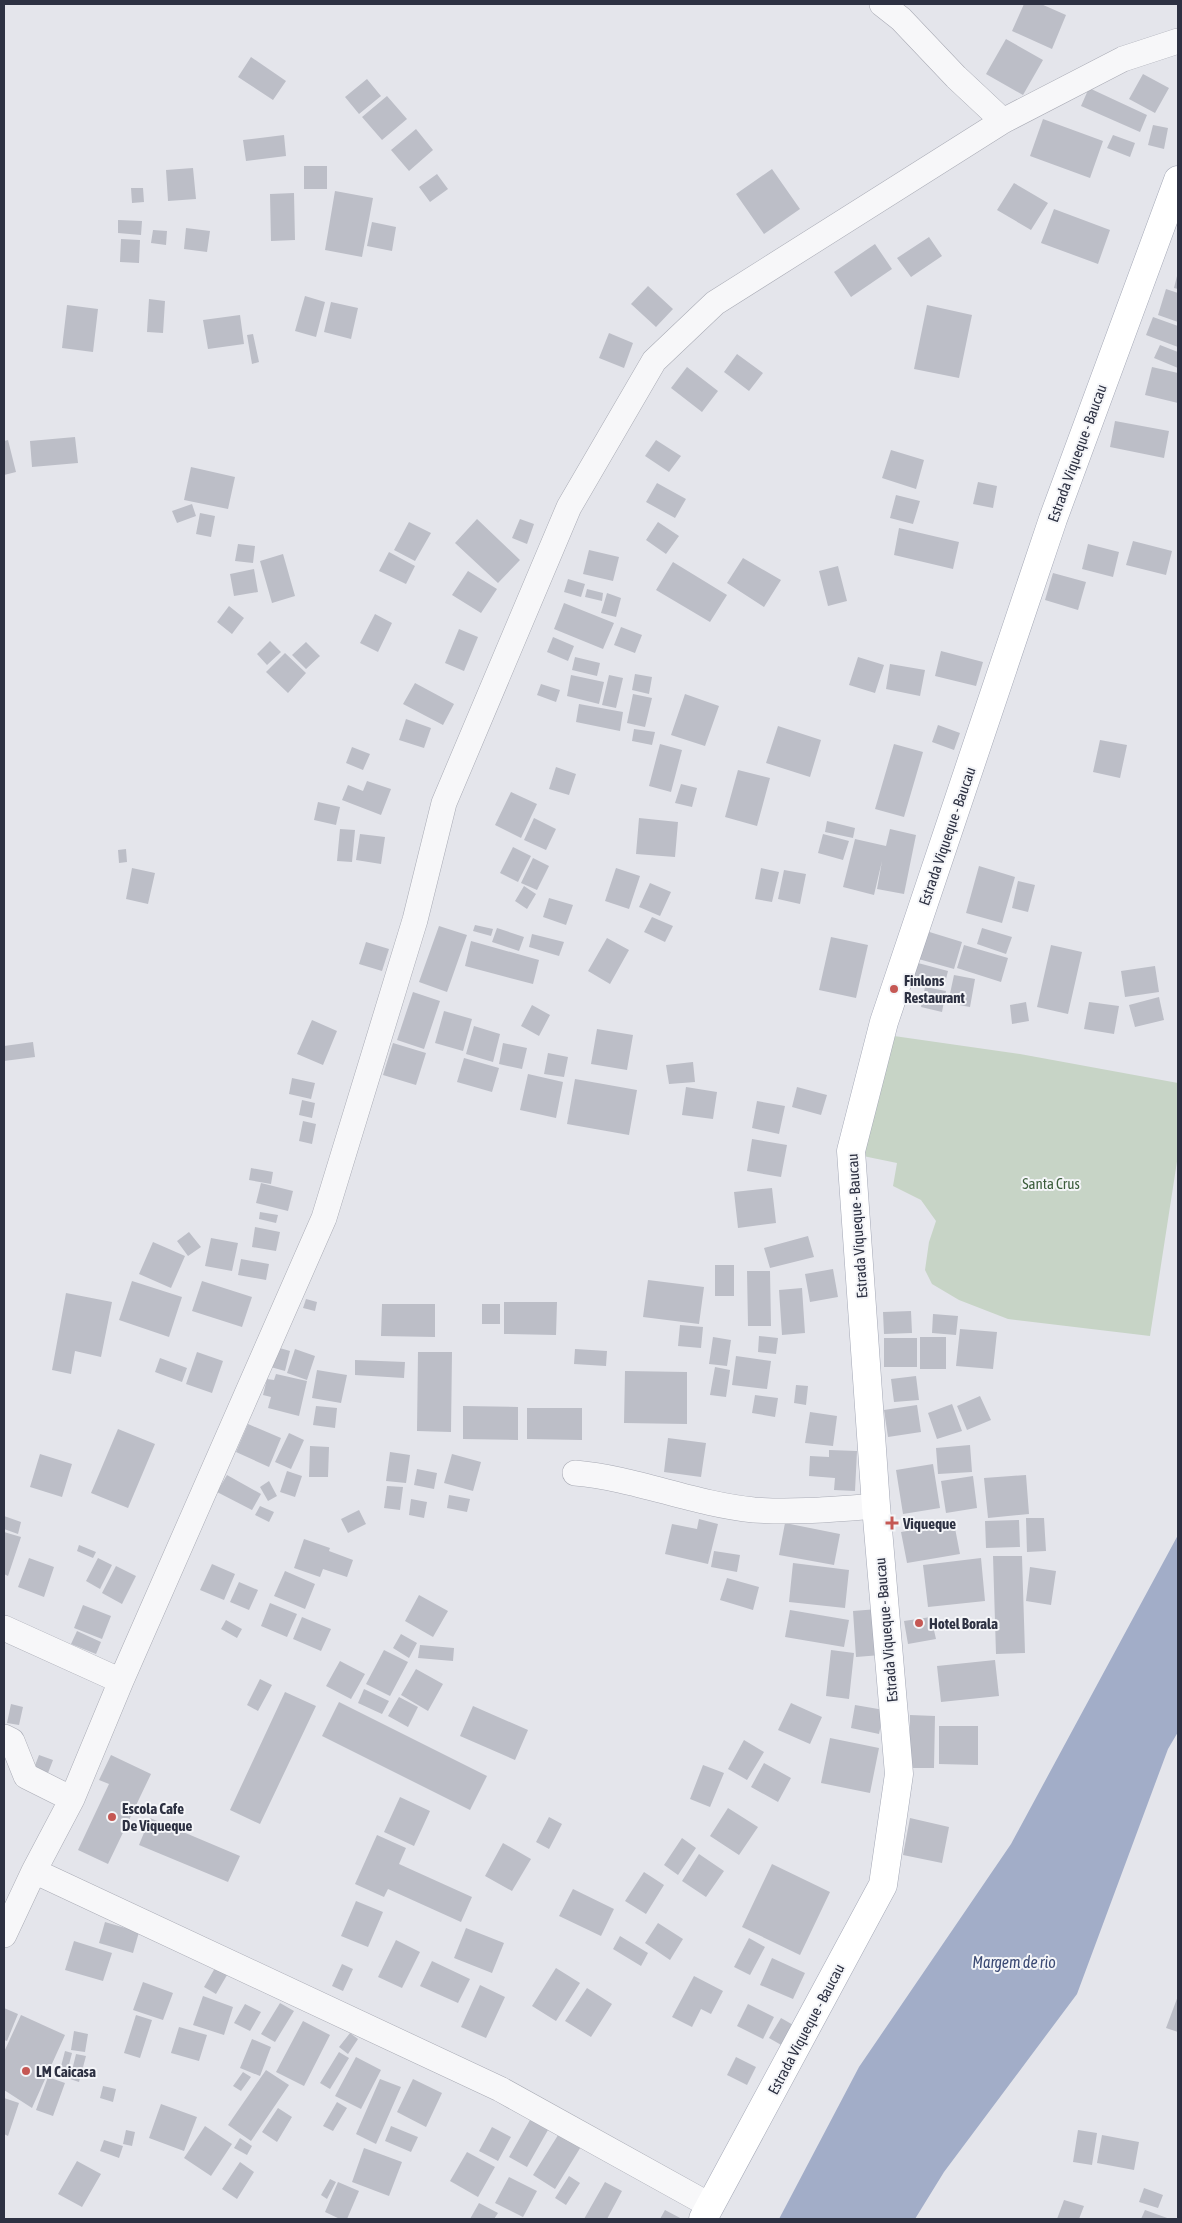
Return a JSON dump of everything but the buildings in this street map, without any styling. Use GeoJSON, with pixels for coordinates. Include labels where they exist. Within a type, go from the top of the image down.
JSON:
{"type":"FeatureCollection","features":[{"type":"Feature","properties":{"kind":"main road","name":"Estrada Viqueque - Baucau"},"geometry":{"type":"LineString","coordinates":[[707,2213],[883,1885],[899,1774],[876,1506],[850,1151],[884,1022],[1050,528],[1178,180]]}},
{"type":"Feature","properties":{"kind":"street"},"geometry":{"type":"LineString","coordinates":[[882,4],[901,19],[956,77],[1003,121]]}},
{"type":"Feature","properties":{"kind":"street"},"geometry":{"type":"LineString","coordinates":[[4,1935],[34,1871],[72,1799],[121,1681],[324,1218],[415,920],[444,803],[570,507],[654,361],[715,303],[1003,121],[1123,59],[1178,41]]}},
{"type":"Feature","properties":{"kind":"street"},"geometry":{"type":"LineString","coordinates":[[575,1472],[595,1474],[681,1496],[754,1510],[813,1510],[876,1506]]}},
{"type":"Feature","properties":{"kind":"street"},"geometry":{"type":"LineString","coordinates":[[4,1628],[121,1681]]}},
{"type":"Feature","properties":{"kind":"street"},"geometry":{"type":"LineString","coordinates":[[4,1737],[12,1741],[15,1771],[72,1799]]}},
{"type":"Feature","properties":{"kind":"street"},"geometry":{"type":"LineString","coordinates":[[34,1871],[500,2089],[707,2213]]}},
{"type":"Feature","properties":{"kind":"green space","name":"Santa Crus"},"geometry":{"type":"Polygon","coordinates":[[[894,1036],[1020,1054],[1178,1083],[1178,1155],[1150,1336],[1008,1319],[959,1300],[932,1284],[925,1270],[929,1242],[936,1221],[921,1200],[893,1186],[897,1163],[863,1156],[894,1036]]]}},
{"type":"Feature","properties":{"kind":"water","name":"Margem de rio"},"geometry":{"type":"Polygon","coordinates":[[[1178,1535],[1178,1732],[1168,1749],[1077,1994],[944,2172],[915,2219],[779,2219],[859,2067],[1011,1844],[1178,1535]]]}},
{"type":"Feature","properties":{"kind":"place","name":"Finlons Restaurant"},"geometry":{"type":"Point","coordinates":[894,989]}},
{"type":"Feature","properties":{"kind":"place","name":"Viqueque"},"geometry":{"type":"Point","coordinates":[892,1523]}},
{"type":"Feature","properties":{"kind":"place","name":"Hotel Borala"},"geometry":{"type":"Point","coordinates":[919,1623]}},
{"type":"Feature","properties":{"kind":"place","name":"Escola Cafe De Viqueque"},"geometry":{"type":"Point","coordinates":[112,1817]}},
{"type":"Feature","properties":{"kind":"place","name":"LM Caicasa"},"geometry":{"type":"Point","coordinates":[26,2071]}}]}
